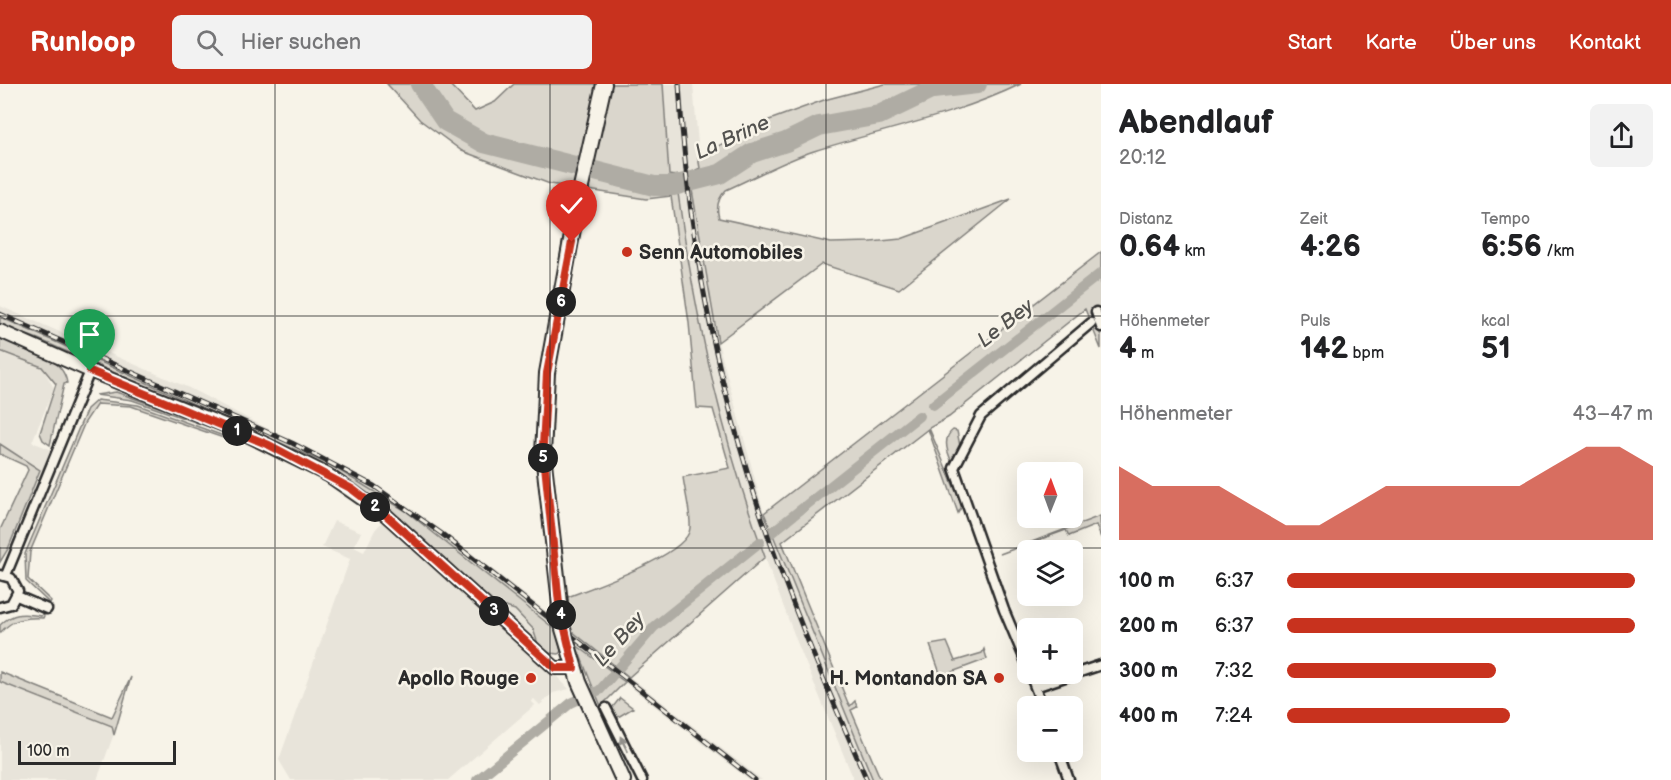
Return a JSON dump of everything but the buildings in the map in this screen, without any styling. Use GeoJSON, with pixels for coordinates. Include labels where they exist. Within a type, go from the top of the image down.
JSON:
{"type":"FeatureCollection","features":[{"type":"Feature","properties":{"kind":"main road"},"geometry":{"type":"LineString","coordinates":[[604,84],[581,186],[547,373],[543,422],[545,491],[558,601],[579,682],[623,780]]}},
{"type":"Feature","properties":{"kind":"street"},"geometry":{"type":"LineString","coordinates":[[1095,312],[1101,327]]}},
{"type":"Feature","properties":{"kind":"street"},"geometry":{"type":"LineString","coordinates":[[1017,641],[954,468],[981,416],[1091,323]]}},
{"type":"Feature","properties":{"kind":"street"},"geometry":{"type":"LineString","coordinates":[[0,331],[269,445],[352,489],[387,516],[555,668],[574,668]]}},
{"type":"Feature","properties":{"kind":"street"},"geometry":{"type":"LineString","coordinates":[[0,607],[11,604],[17,596],[14,581],[3,575],[90,371]]}},
{"type":"Feature","properties":{"kind":"street"},"geometry":{"type":"LineString","coordinates":[[17,596],[47,609]]}},
{"type":"Feature","properties":{"kind":"street"},"geometry":{"type":"LineString","coordinates":[[1035,687],[1101,664]]}},
{"type":"Feature","properties":{"kind":"street"},"geometry":{"type":"LineString","coordinates":[[1034,684],[1038,696]]}},
{"type":"Feature","properties":{"kind":"street"},"geometry":{"type":"LineString","coordinates":[[606,708],[642,780]]}},
{"type":"Feature","properties":{"kind":"street"},"geometry":{"type":"LineString","coordinates":[[1063,762],[1069,780]]}},
{"type":"Feature","properties":{"kind":"shaded area"},"geometry":{"type":"Polygon","coordinates":[[[387,84],[449,84],[475,111],[495,102],[514,84],[663,84],[669,175],[677,176],[700,168],[698,157],[761,123],[824,100],[885,84],[1021,84],[971,105],[803,155],[726,190],[721,196],[718,207],[719,218],[831,243],[901,239],[1011,199],[899,289],[822,264],[718,342],[692,190],[678,193],[693,286],[712,378],[736,468],[765,557],[629,677],[562,623],[558,601],[633,571],[672,550],[685,539],[690,528],[683,477],[730,468],[713,409],[697,408],[689,323],[671,196],[646,199],[550,184],[462,151],[420,120],[387,84]]]}},
{"type":"Feature","properties":{"kind":"shaded area"},"geometry":{"type":"Polygon","coordinates":[[[663,84],[693,84],[700,168],[691,173],[669,175],[663,84]]]}},
{"type":"Feature","properties":{"kind":"shaded area"},"geometry":{"type":"Polygon","coordinates":[[[692,190],[718,342],[764,513],[873,780],[854,780],[797,642],[756,534],[730,453],[705,352],[690,277],[678,193],[692,190]]]}},
{"type":"Feature","properties":{"kind":"shaded area"},"geometry":{"type":"Polygon","coordinates":[[[1101,252],[1101,314],[1093,313],[1101,336],[1101,349],[1085,309],[949,417],[929,428],[962,506],[958,513],[928,429],[782,542],[848,703],[850,706],[855,701],[857,707],[851,710],[881,780],[873,780],[764,513],[1101,252]]]}},
{"type":"Feature","properties":{"kind":"shaded area"},"geometry":{"type":"Polygon","coordinates":[[[0,306],[189,388],[377,485],[443,531],[762,780],[749,780],[406,511],[373,490],[310,455],[0,317],[0,306]]]}},
{"type":"Feature","properties":{"kind":"shaded area"},"geometry":{"type":"Polygon","coordinates":[[[0,317],[332,466],[406,511],[556,630],[561,651],[559,654],[549,653],[538,644],[533,629],[515,610],[493,603],[404,521],[357,485],[319,463],[38,339],[0,325],[0,317]]]}},
{"type":"Feature","properties":{"kind":"shaded area"},"geometry":{"type":"Polygon","coordinates":[[[0,337],[41,353],[58,365],[64,373],[67,383],[64,384],[50,445],[43,440],[40,433],[56,384],[42,367],[0,351],[0,337]]]}},
{"type":"Feature","properties":{"kind":"shaded area"},"geometry":{"type":"Polygon","coordinates":[[[0,351],[42,367],[54,388],[32,442],[57,452],[48,474],[0,444],[0,351]]]}},
{"type":"Feature","properties":{"kind":"shaded area"},"geometry":{"type":"Polygon","coordinates":[[[116,392],[215,427],[258,447],[215,429],[132,400],[96,395],[116,392]]]}},
{"type":"Feature","properties":{"kind":"shaded area"},"geometry":{"type":"Polygon","coordinates":[[[97,400],[138,405],[235,440],[232,441],[131,406],[97,404],[85,422],[30,552],[28,579],[51,601],[43,618],[19,620],[0,633],[0,625],[14,616],[24,614],[41,616],[48,602],[26,581],[25,554],[87,409],[97,400]]]}},
{"type":"Feature","properties":{"kind":"shaded area"},"geometry":{"type":"Polygon","coordinates":[[[953,430],[957,431],[960,446],[952,462],[947,450],[947,441],[953,430]]]}},
{"type":"Feature","properties":{"kind":"shaded area"},"geometry":{"type":"Polygon","coordinates":[[[0,444],[40,470],[8,549],[0,562],[0,530],[28,470],[26,466],[0,454],[0,444]]]}},
{"type":"Feature","properties":{"kind":"shaded area"},"geometry":{"type":"Polygon","coordinates":[[[387,516],[484,602],[514,610],[534,633],[532,651],[569,689],[553,693],[540,705],[534,699],[531,701],[535,705],[448,780],[291,780],[279,760],[350,559],[322,547],[334,521],[361,532],[354,547],[364,552],[375,530],[387,516]]]}},
{"type":"Feature","properties":{"kind":"shaded area"},"geometry":{"type":"Polygon","coordinates":[[[1100,516],[1101,538],[1096,525],[1069,536],[1066,530],[1037,540],[1068,528],[1083,528],[1083,522],[1100,516]]]}},
{"type":"Feature","properties":{"kind":"shaded area"},"geometry":{"type":"Polygon","coordinates":[[[947,642],[955,661],[982,653],[984,649],[987,659],[941,676],[930,645],[947,642]]]}},
{"type":"Feature","properties":{"kind":"shaded area"},"geometry":{"type":"Polygon","coordinates":[[[576,645],[611,671],[600,687],[594,690],[576,645]]]}},
{"type":"Feature","properties":{"kind":"shaded area"},"geometry":{"type":"Polygon","coordinates":[[[0,672],[119,720],[97,780],[0,780],[0,672]]]}},
{"type":"Feature","properties":{"kind":"shaded area"},"geometry":{"type":"Polygon","coordinates":[[[0,672],[112,717],[131,677],[114,735],[112,726],[0,682],[0,672]]]}},
{"type":"Feature","properties":{"kind":"shaded area"},"geometry":{"type":"Polygon","coordinates":[[[615,675],[625,682],[601,706],[596,694],[607,686],[615,675]]]}},
{"type":"Feature","properties":{"kind":"shaded area"},"geometry":{"type":"Polygon","coordinates":[[[620,698],[633,708],[618,717],[618,720],[612,708],[620,698]]]}},
{"type":"Feature","properties":{"kind":"waterway","name":"La Brine"},"geometry":{"type":"LineString","coordinates":[[420,84],[445,121],[484,143],[654,186],[673,186],[720,174],[752,153],[786,142],[819,126],[879,115],[933,89],[977,84]]}},
{"type":"Feature","properties":{"kind":"waterway","name":"Le Bey"},"geometry":{"type":"LineString","coordinates":[[933,405],[1101,273]]}},
{"type":"Feature","properties":{"kind":"waterway","name":"Le Bey"},"geometry":{"type":"LineString","coordinates":[[771,533],[919,416]]}},
{"type":"Feature","properties":{"kind":"waterway","name":"Le Bey"},"geometry":{"type":"LineString","coordinates":[[477,780],[571,703],[600,690],[654,627],[760,542]]}},
{"type":"Feature","properties":{"kind":"railway"},"geometry":{"type":"LineString","coordinates":[[679,84],[696,248],[730,410],[761,515],[785,582],[867,780]]}},
{"type":"Feature","properties":{"kind":"railway"},"geometry":{"type":"LineString","coordinates":[[0,314],[292,443],[374,486],[442,534],[755,780]]}},
{"type":"Feature","properties":{"kind":"place","name":"Senn Automobiles"},"geometry":{"type":"Point","coordinates":[627,252]}},
{"type":"Feature","properties":{"kind":"place","name":"Apollo Rouge"},"geometry":{"type":"Point","coordinates":[531,678]}},
{"type":"Feature","properties":{"kind":"place","name":"H. Montandon SA"},"geometry":{"type":"Point","coordinates":[999,678]}},
{"type":"Feature","properties":{"kind":"route"},"geometry":{"type":"LineString","coordinates":[[90,371],[238,431],[304,462],[352,489],[387,516],[528,641],[555,668],[560,670],[574,668],[563,630],[559,603],[545,491],[543,446],[547,373],[572,242]]}}]}
